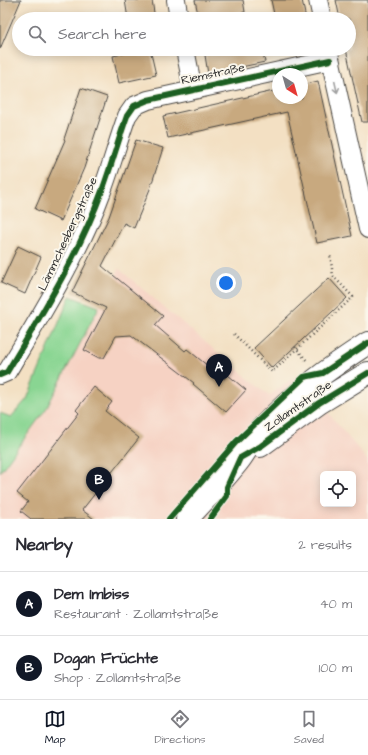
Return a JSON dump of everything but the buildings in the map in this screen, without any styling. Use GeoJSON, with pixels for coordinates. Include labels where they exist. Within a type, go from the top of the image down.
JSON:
{"type":"FeatureCollection","features":[{"type":"Feature","properties":{"kind":"main road","name":"Zollamtstraße"},"geometry":{"type":"LineString","coordinates":[[187,519],[240,458],[252,439],[305,386],[368,343]]}},
{"type":"Feature","properties":{"kind":"main road","name":"Zollamtstraße"},"geometry":{"type":"LineString","coordinates":[[240,458],[261,446],[319,403],[368,373]]}},
{"type":"Feature","properties":{"kind":"street"},"geometry":{"type":"LineString","coordinates":[[176,0],[178,12]]}},
{"type":"Feature","properties":{"kind":"street"},"geometry":{"type":"LineString","coordinates":[[318,0],[321,12]]}},
{"type":"Feature","properties":{"kind":"street"},"geometry":{"type":"LineString","coordinates":[[186,56],[193,90]]}},
{"type":"Feature","properties":{"kind":"street","name":"Riemstraße"},"geometry":{"type":"LineString","coordinates":[[148,100],[325,56]]}},
{"type":"Feature","properties":{"kind":"street"},"geometry":{"type":"LineString","coordinates":[[329,56],[368,229]]}},
{"type":"Feature","properties":{"kind":"street","name":"Lämmchesbergstraße"},"geometry":{"type":"LineString","coordinates":[[0,375],[7,372],[44,311],[75,250],[102,192],[127,116],[134,106],[148,100]]}},
{"type":"Feature","properties":{"kind":"path"},"geometry":{"type":"LineString","coordinates":[[234,334],[272,372],[330,316],[353,297],[333,276],[330,254]]}},
{"type":"Feature","properties":{"kind":"path"},"geometry":{"type":"LineString","coordinates":[[296,348],[300,352]]}},
{"type":"Feature","properties":{"kind":"shaded area"},"geometry":{"type":"Polygon","coordinates":[[[119,269],[269,396],[297,375],[368,461],[368,519],[0,519],[0,472],[46,409],[119,269]]]}},
{"type":"Feature","properties":{"kind":"green space"},"geometry":{"type":"Polygon","coordinates":[[[70,296],[99,307],[46,409],[0,472],[0,413],[11,417],[27,399],[70,296]]]}},
{"type":"Feature","properties":{"kind":"cycle path"},"geometry":{"type":"LineString","coordinates":[[0,375],[7,372],[71,261],[93,215],[127,116],[134,106],[148,100],[330,60]]}},
{"type":"Feature","properties":{"kind":"cycle path"},"geometry":{"type":"LineString","coordinates":[[169,519],[236,442],[304,377],[323,373],[368,343]]}},
{"type":"Feature","properties":{"kind":"cycle path"},"geometry":{"type":"LineString","coordinates":[[210,519],[227,496],[227,487],[240,458],[261,446],[319,403],[368,373]]}},
{"type":"Feature","properties":{"kind":"place","name":"Dem Imbiss"},"geometry":{"type":"Point","coordinates":[219,387]}},
{"type":"Feature","properties":{"kind":"place","name":"Dogan Früchte"},"geometry":{"type":"Point","coordinates":[99,500]}}]}
